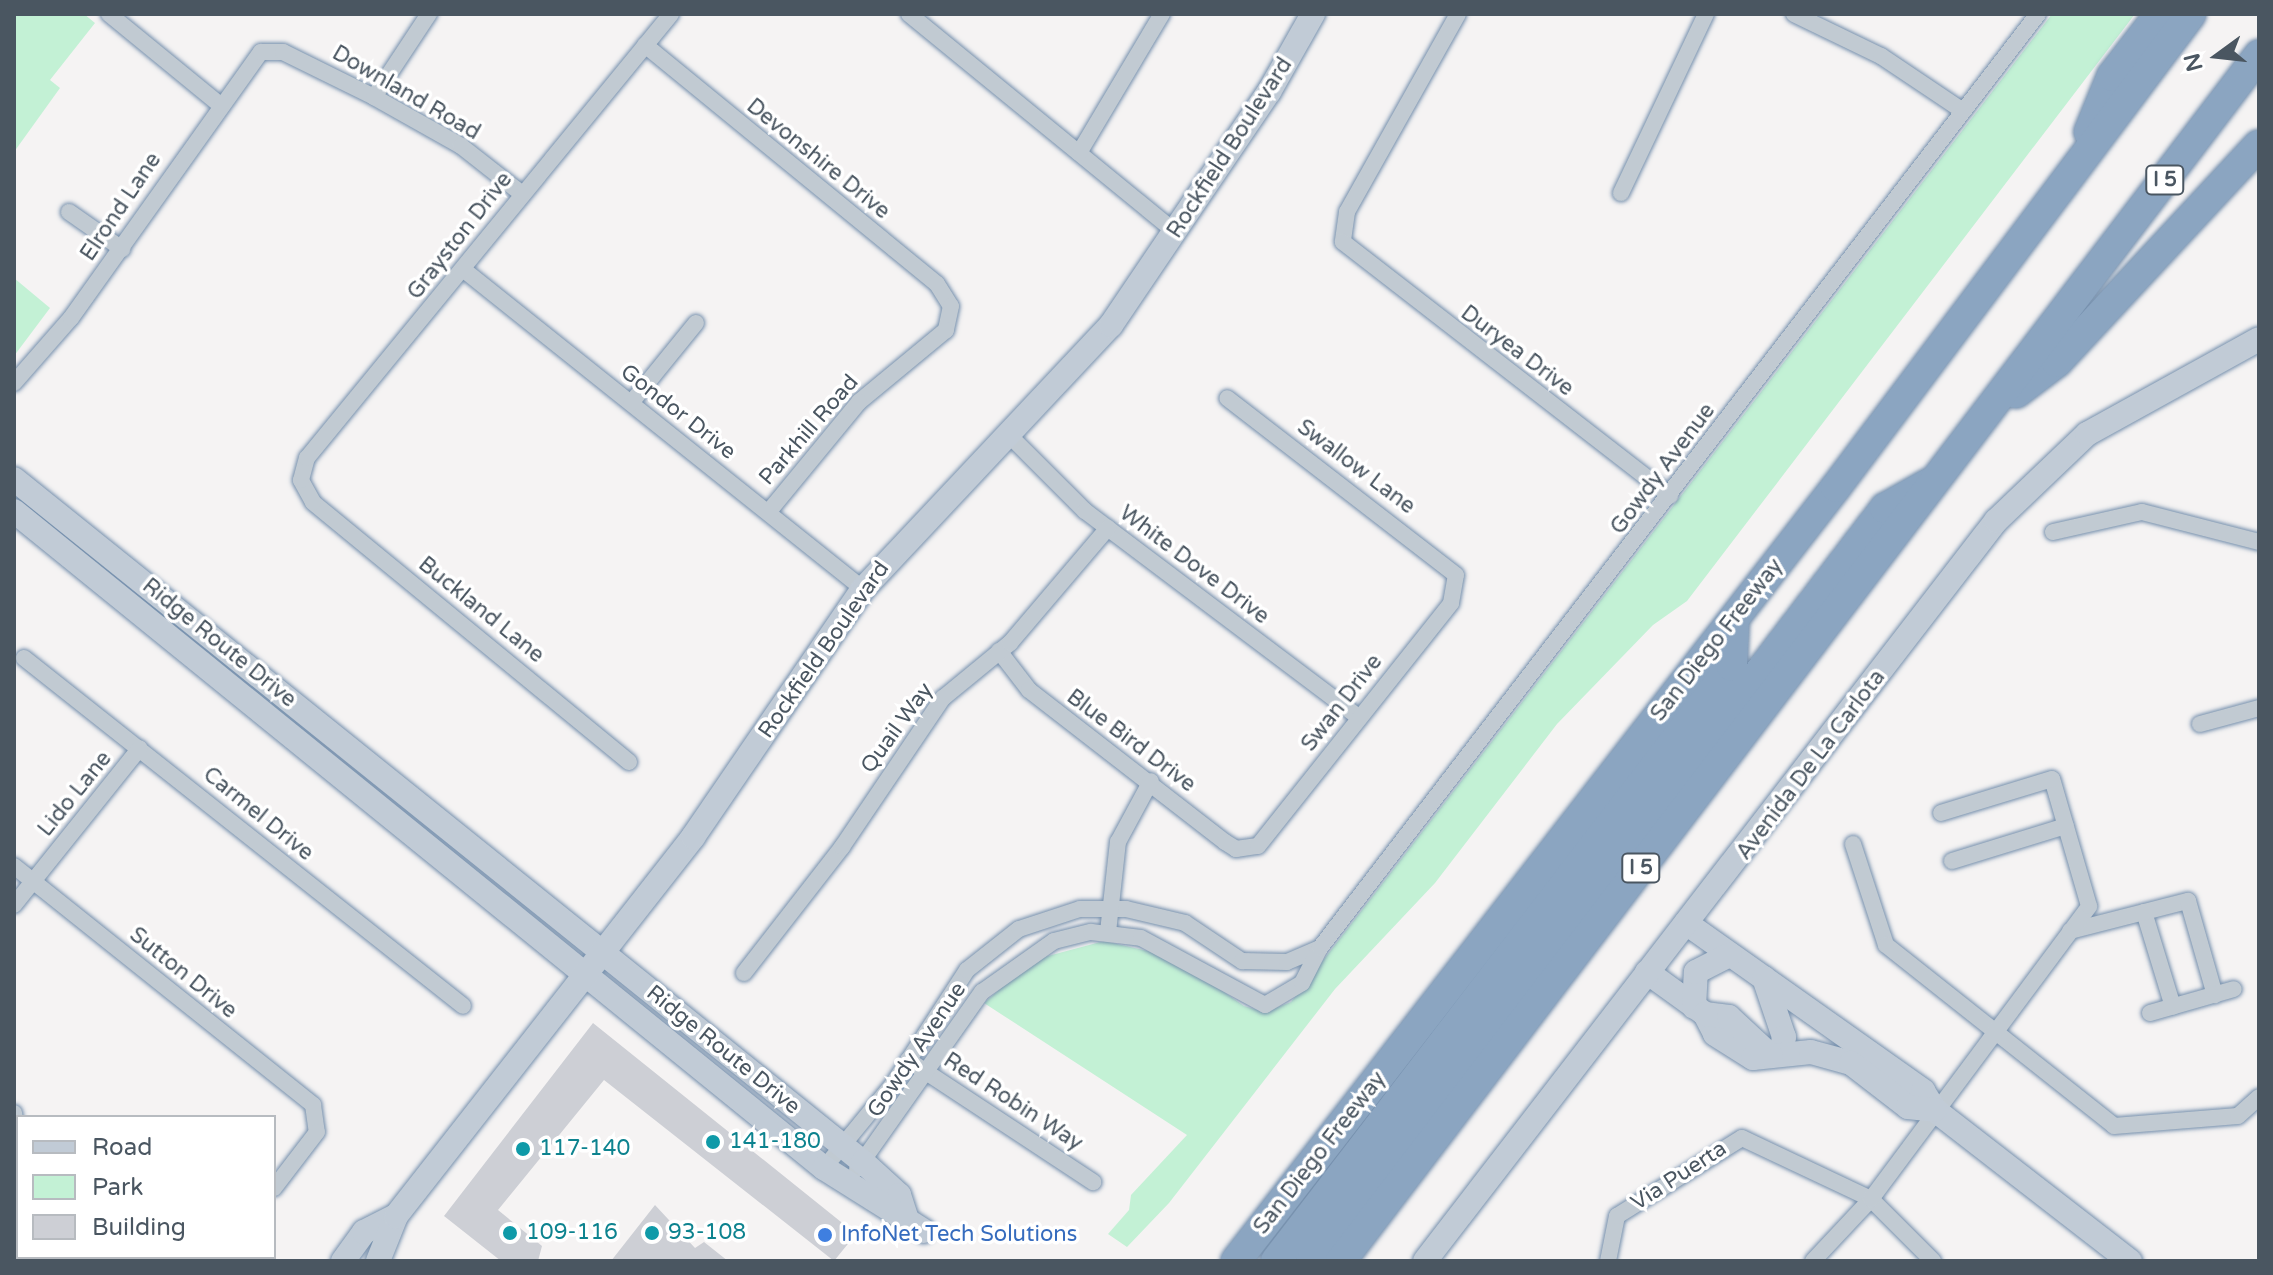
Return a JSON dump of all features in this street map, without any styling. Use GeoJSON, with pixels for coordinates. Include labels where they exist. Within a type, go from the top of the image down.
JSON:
{"type":"FeatureCollection","features":[{"type":"Feature","properties":{"kind":"highway"},"geometry":{"type":"LineString","coordinates":[[2074,171],[2112,76],[2160,14]]}},
{"type":"Feature","properties":{"kind":"highway","name":"San Diego Freeway"},"geometry":{"type":"LineString","coordinates":[[1236,1261],[1734,620],[2191,14]]}},
{"type":"Feature","properties":{"kind":"highway","name":"I 5"},"geometry":{"type":"LineString","coordinates":[[1341,1261],[1992,411],[2259,55]]}},
{"type":"Feature","properties":{"kind":"highway"},"geometry":{"type":"LineString","coordinates":[[1992,411],[2057,362],[2259,145]]}},
{"type":"Feature","properties":{"kind":"highway"},"geometry":{"type":"LineString","coordinates":[[1311,1261],[1885,508],[1942,476]]}},
{"type":"Feature","properties":{"kind":"highway"},"geometry":{"type":"LineString","coordinates":[[1276,1261],[1732,666],[1734,620]]}},
{"type":"Feature","properties":{"kind":"main road","name":"Rockfield Boulevard"},"geometry":{"type":"LineString","coordinates":[[378,1261],[396,1216],[599,949],[693,837],[863,589],[1012,438],[1097,343],[1177,233],[1313,14]]}},
{"type":"Feature","properties":{"kind":"main road","name":"Avenida De La Carlota"},"geometry":{"type":"LineString","coordinates":[[1425,1261],[1647,972],[2037,476],[2127,406],[2259,339]]}},
{"type":"Feature","properties":{"kind":"main road","name":"Ridge Route Drive"},"geometry":{"type":"LineString","coordinates":[[14,479],[863,1162],[899,1195],[915,1224],[886,1213],[824,1168],[14,511]]}},
{"type":"Feature","properties":{"kind":"main road"},"geometry":{"type":"LineString","coordinates":[[1686,923],[1923,1091],[1935,1110],[2130,1261]]}},
{"type":"Feature","properties":{"kind":"main road"},"geometry":{"type":"LineString","coordinates":[[1700,1011],[1696,972],[1730,955]]}},
{"type":"Feature","properties":{"kind":"main road"},"geometry":{"type":"LineString","coordinates":[[1647,972],[1700,1011],[1734,1048],[1753,1058],[1811,1052],[1851,1063],[1908,1107],[1935,1110]]}},
{"type":"Feature","properties":{"kind":"main road"},"geometry":{"type":"LineString","coordinates":[[1764,978],[1784,1037],[1776,1055]]}},
{"type":"Feature","properties":{"kind":"main road","name":"Rockfield Boulevard"},"geometry":{"type":"LineString","coordinates":[[343,1261],[364,1232],[396,1216]]}},
{"type":"Feature","properties":{"kind":"street"},"geometry":{"type":"LineString","coordinates":[[109,14],[219,104]]}},
{"type":"Feature","properties":{"kind":"street"},"geometry":{"type":"LineString","coordinates":[[374,97],[429,14]]}},
{"type":"Feature","properties":{"kind":"street","name":"Grayston Drive"},"geometry":{"type":"LineString","coordinates":[[305,492],[307,458],[464,270],[521,193],[671,14]]}},
{"type":"Feature","properties":{"kind":"street"},"geometry":{"type":"LineString","coordinates":[[909,14],[1177,233]]}},
{"type":"Feature","properties":{"kind":"street"},"geometry":{"type":"LineString","coordinates":[[1079,153],[1162,14]]}},
{"type":"Feature","properties":{"kind":"street","name":"Duryea Drive"},"geometry":{"type":"LineString","coordinates":[[1458,14],[1347,212],[1341,237],[1670,496]]}},
{"type":"Feature","properties":{"kind":"street"},"geometry":{"type":"LineString","coordinates":[[1621,193],[1706,14]]}},
{"type":"Feature","properties":{"kind":"street"},"geometry":{"type":"LineString","coordinates":[[1794,14],[1881,56],[1963,111]]}},
{"type":"Feature","properties":{"kind":"street","name":"Gowdy Avenue"},"geometry":{"type":"LineString","coordinates":[[845,1184],[930,1075],[982,992],[1004,972],[1054,941],[1108,932],[1167,946],[1265,1005],[1302,983],[1320,948],[2038,14]]}},
{"type":"Feature","properties":{"kind":"street","name":"Devonshire Drive"},"geometry":{"type":"LineString","coordinates":[[645,45],[937,284],[952,314]]}},
{"type":"Feature","properties":{"kind":"street","name":"Elrond Lane"},"geometry":{"type":"LineString","coordinates":[[14,383],[122,249],[219,104],[261,52]]}},
{"type":"Feature","properties":{"kind":"street","name":"Downland Road"},"geometry":{"type":"LineString","coordinates":[[261,52],[283,52],[374,97],[461,146],[521,193]]}},
{"type":"Feature","properties":{"kind":"street"},"geometry":{"type":"LineString","coordinates":[[69,212],[122,249]]}},
{"type":"Feature","properties":{"kind":"street","name":"Gondor Drive"},"geometry":{"type":"LineString","coordinates":[[464,270],[863,589]]}},
{"type":"Feature","properties":{"kind":"street","name":"Parkhill Road"},"geometry":{"type":"LineString","coordinates":[[769,511],[859,402],[946,330],[952,314]]}},
{"type":"Feature","properties":{"kind":"street"},"geometry":{"type":"LineString","coordinates":[[631,403],[696,323]]}},
{"type":"Feature","properties":{"kind":"street","name":"Swallow Lane"},"geometry":{"type":"LineString","coordinates":[[1227,398],[1456,575]]}},
{"type":"Feature","properties":{"kind":"street","name":"White Dove Drive"},"geometry":{"type":"LineString","coordinates":[[1012,438],[1108,528],[1358,717]]}},
{"type":"Feature","properties":{"kind":"street","name":"Buckland Lane"},"geometry":{"type":"LineString","coordinates":[[305,492],[629,762]]}},
{"type":"Feature","properties":{"kind":"street"},"geometry":{"type":"LineString","coordinates":[[2053,532],[2142,512],[2259,542]]}},
{"type":"Feature","properties":{"kind":"street","name":"Quail Way"},"geometry":{"type":"LineString","coordinates":[[744,973],[842,847],[934,709],[999,651],[1108,528]]}},
{"type":"Feature","properties":{"kind":"street","name":"Swan Drive"},"geometry":{"type":"LineString","coordinates":[[1248,850],[1451,603],[1456,575]]}},
{"type":"Feature","properties":{"kind":"street","name":"Blue Bird Drive"},"geometry":{"type":"LineString","coordinates":[[999,651],[1029,690],[1236,849],[1248,850]]}},
{"type":"Feature","properties":{"kind":"street","name":"Carmel Drive"},"geometry":{"type":"LineString","coordinates":[[24,658],[463,1006]]}},
{"type":"Feature","properties":{"kind":"street"},"geometry":{"type":"LineString","coordinates":[[2200,724],[2259,708]]}},
{"type":"Feature","properties":{"kind":"street","name":"Lido Lane"},"geometry":{"type":"LineString","coordinates":[[14,905],[140,748]]}},
{"type":"Feature","properties":{"kind":"street"},"geometry":{"type":"LineString","coordinates":[[1813,1261],[1871,1199],[1992,1031],[2089,906],[2052,779],[1941,813]]}},
{"type":"Feature","properties":{"kind":"street"},"geometry":{"type":"LineString","coordinates":[[1108,932],[1118,842],[1151,781]]}},
{"type":"Feature","properties":{"kind":"street"},"geometry":{"type":"LineString","coordinates":[[1952,861],[2066,826]]}},
{"type":"Feature","properties":{"kind":"street"},"geometry":{"type":"LineString","coordinates":[[1853,844],[1886,945],[2114,1126],[2238,1116],[2259,1097]]}},
{"type":"Feature","properties":{"kind":"street","name":"Sutton Drive"},"geometry":{"type":"LineString","coordinates":[[14,866],[301,1095],[319,1118],[276,1185]]}},
{"type":"Feature","properties":{"kind":"street"},"geometry":{"type":"LineString","coordinates":[[2070,931],[2188,901],[2215,995]]}},
{"type":"Feature","properties":{"kind":"street","name":"Gowdy Avenue"},"geometry":{"type":"LineString","coordinates":[[824,1168],[908,1060],[946,997],[992,946],[1054,914],[1109,909],[1174,919],[1242,961],[1262,965],[1320,948]]}},
{"type":"Feature","properties":{"kind":"street"},"geometry":{"type":"LineString","coordinates":[[2144,912],[2173,1007]]}},
{"type":"Feature","properties":{"kind":"street"},"geometry":{"type":"LineString","coordinates":[[2150,1013],[2234,989]]}},
{"type":"Feature","properties":{"kind":"street","name":"Red Robin Way"},"geometry":{"type":"LineString","coordinates":[[908,1060],[1093,1182]]}},
{"type":"Feature","properties":{"kind":"street","name":"Via Puerta"},"geometry":{"type":"LineString","coordinates":[[1608,1261],[1617,1216],[1742,1138],[1871,1199],[1933,1261]]}},
{"type":"Feature","properties":{"kind":"green space"},"geometry":{"type":"Polygon","coordinates":[[[14,14],[84,14],[95,23],[50,80],[60,88],[14,152],[14,14]]]}},
{"type":"Feature","properties":{"kind":"green space"},"geometry":{"type":"Polygon","coordinates":[[[2052,14],[2135,14],[1687,601],[1653,625],[1557,724],[1435,883],[1335,989],[1169,1203],[1127,1247],[1108,1234],[1129,1210],[1131,1195],[1187,1135],[984,1003],[1033,960],[1104,941],[1174,957],[1244,1006],[1265,1012],[1291,1002],[2052,14]]]}},
{"type":"Feature","properties":{"kind":"green space"},"geometry":{"type":"Polygon","coordinates":[[[14,278],[50,308],[14,356],[14,278]]]}},
{"type":"Feature","properties":{"kind":"building"},"geometry":{"type":"Polygon","coordinates":[[[593,1023],[856,1234],[834,1261],[604,1080],[498,1210],[542,1246],[538,1261],[501,1261],[444,1216],[593,1023]]]}},
{"type":"Feature","properties":{"kind":"building","name":"93-108"},"geometry":{"type":"Polygon","coordinates":[[[655,1205],[695,1248],[704,1242],[728,1261],[611,1261],[655,1205]]]}},
{"type":"Feature","properties":{"kind":"place","name":"141-180"},"geometry":{"type":"Point","coordinates":[713,1142]}},
{"type":"Feature","properties":{"kind":"place","name":"117-140"},"geometry":{"type":"Point","coordinates":[523,1149]}},
{"type":"Feature","properties":{"kind":"place","name":"109-116"},"geometry":{"type":"Point","coordinates":[510,1233]}},
{"type":"Feature","properties":{"kind":"place","name":"93-108"},"geometry":{"type":"Point","coordinates":[652,1233]}},
{"type":"Feature","properties":{"kind":"place","name":"InfoNet Tech Solutions"},"geometry":{"type":"Point","coordinates":[825,1235]}}]}
